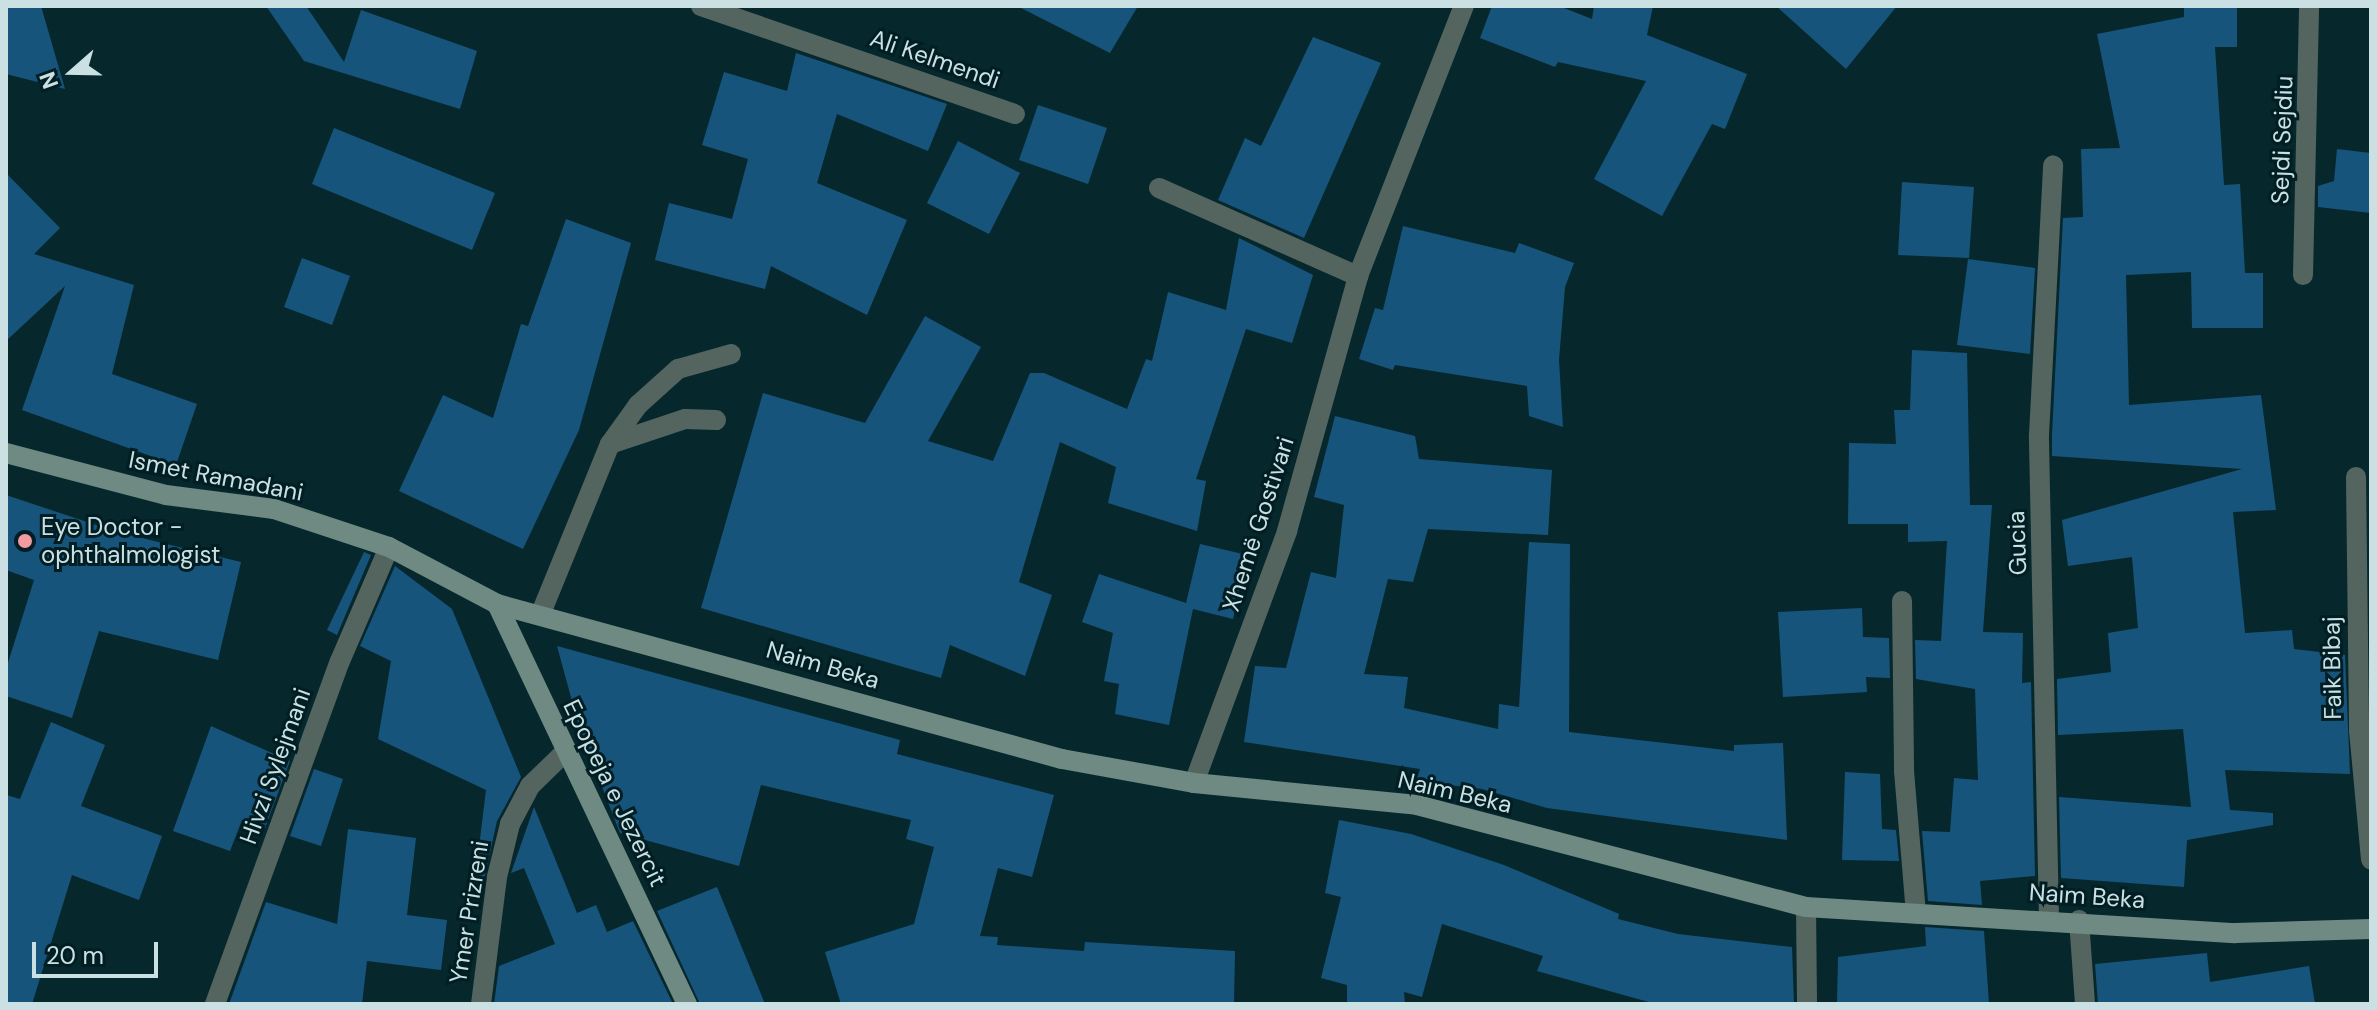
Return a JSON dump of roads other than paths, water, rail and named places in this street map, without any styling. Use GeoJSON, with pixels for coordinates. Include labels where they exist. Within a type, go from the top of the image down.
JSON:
{"type":"FeatureCollection","features":[{"type":"Feature","properties":{"kind":"street","name":"Ali Kelmendi"},"geometry":{"type":"LineString","coordinates":[[701,6],[1015,114]]}},
{"type":"Feature","properties":{"kind":"street","name":"Xhemë Gostivari"},"geometry":{"type":"LineString","coordinates":[[1194,783],[1287,531],[1358,276],[1464,6]]}},
{"type":"Feature","properties":{"kind":"street","name":"Sejdi Sejdiu"},"geometry":{"type":"LineString","coordinates":[[2303,275],[2309,6]]}},
{"type":"Feature","properties":{"kind":"street","name":"Gucia"},"geometry":{"type":"LineString","coordinates":[[2049,919],[2039,435],[2053,165]]}},
{"type":"Feature","properties":{"kind":"street"},"geometry":{"type":"LineString","coordinates":[[1159,188],[1358,276]]}},
{"type":"Feature","properties":{"kind":"street"},"geometry":{"type":"LineString","coordinates":[[541,613],[610,444],[638,405],[678,369],[731,354]]}},
{"type":"Feature","properties":{"kind":"street"},"geometry":{"type":"LineString","coordinates":[[610,444],[685,419],[716,420]]}},
{"type":"Feature","properties":{"kind":"street","name":"Ismet Ramadani"},"geometry":{"type":"LineString","coordinates":[[6,453],[166,495],[274,509],[389,547],[497,604]]}},
{"type":"Feature","properties":{"kind":"street","name":"Faik Bibaj"},"geometry":{"type":"LineString","coordinates":[[2356,477],[2359,730],[2371,859]]}},
{"type":"Feature","properties":{"kind":"street","name":"Hivzi Sylejmani"},"geometry":{"type":"LineString","coordinates":[[215,1004],[340,661],[389,547]]}},
{"type":"Feature","properties":{"kind":"street"},"geometry":{"type":"LineString","coordinates":[[1902,601],[1903,740],[1916,913]]}},
{"type":"Feature","properties":{"kind":"street","name":"Naim Beka"},"geometry":{"type":"LineString","coordinates":[[497,604],[541,613],[1062,759],[1194,783],[1417,805],[1806,907],[2079,920],[2235,933],[2371,929]]}},
{"type":"Feature","properties":{"kind":"street","name":"Epopeja e Jezercit"},"geometry":{"type":"LineString","coordinates":[[497,604],[687,1004]]}},
{"type":"Feature","properties":{"kind":"street","name":"Ymer Prizreni"},"geometry":{"type":"LineString","coordinates":[[481,1004],[497,877],[510,824],[530,786],[565,752]]}},
{"type":"Feature","properties":{"kind":"street"},"geometry":{"type":"LineString","coordinates":[[1806,907],[1807,1004]]}},
{"type":"Feature","properties":{"kind":"street"},"geometry":{"type":"LineString","coordinates":[[2079,920],[2085,1004]]}},
{"type":"Feature","properties":{"kind":"place","name":"Eye Doctor - ophthalmologist"},"geometry":{"type":"Point","coordinates":[25,541]}}]}
